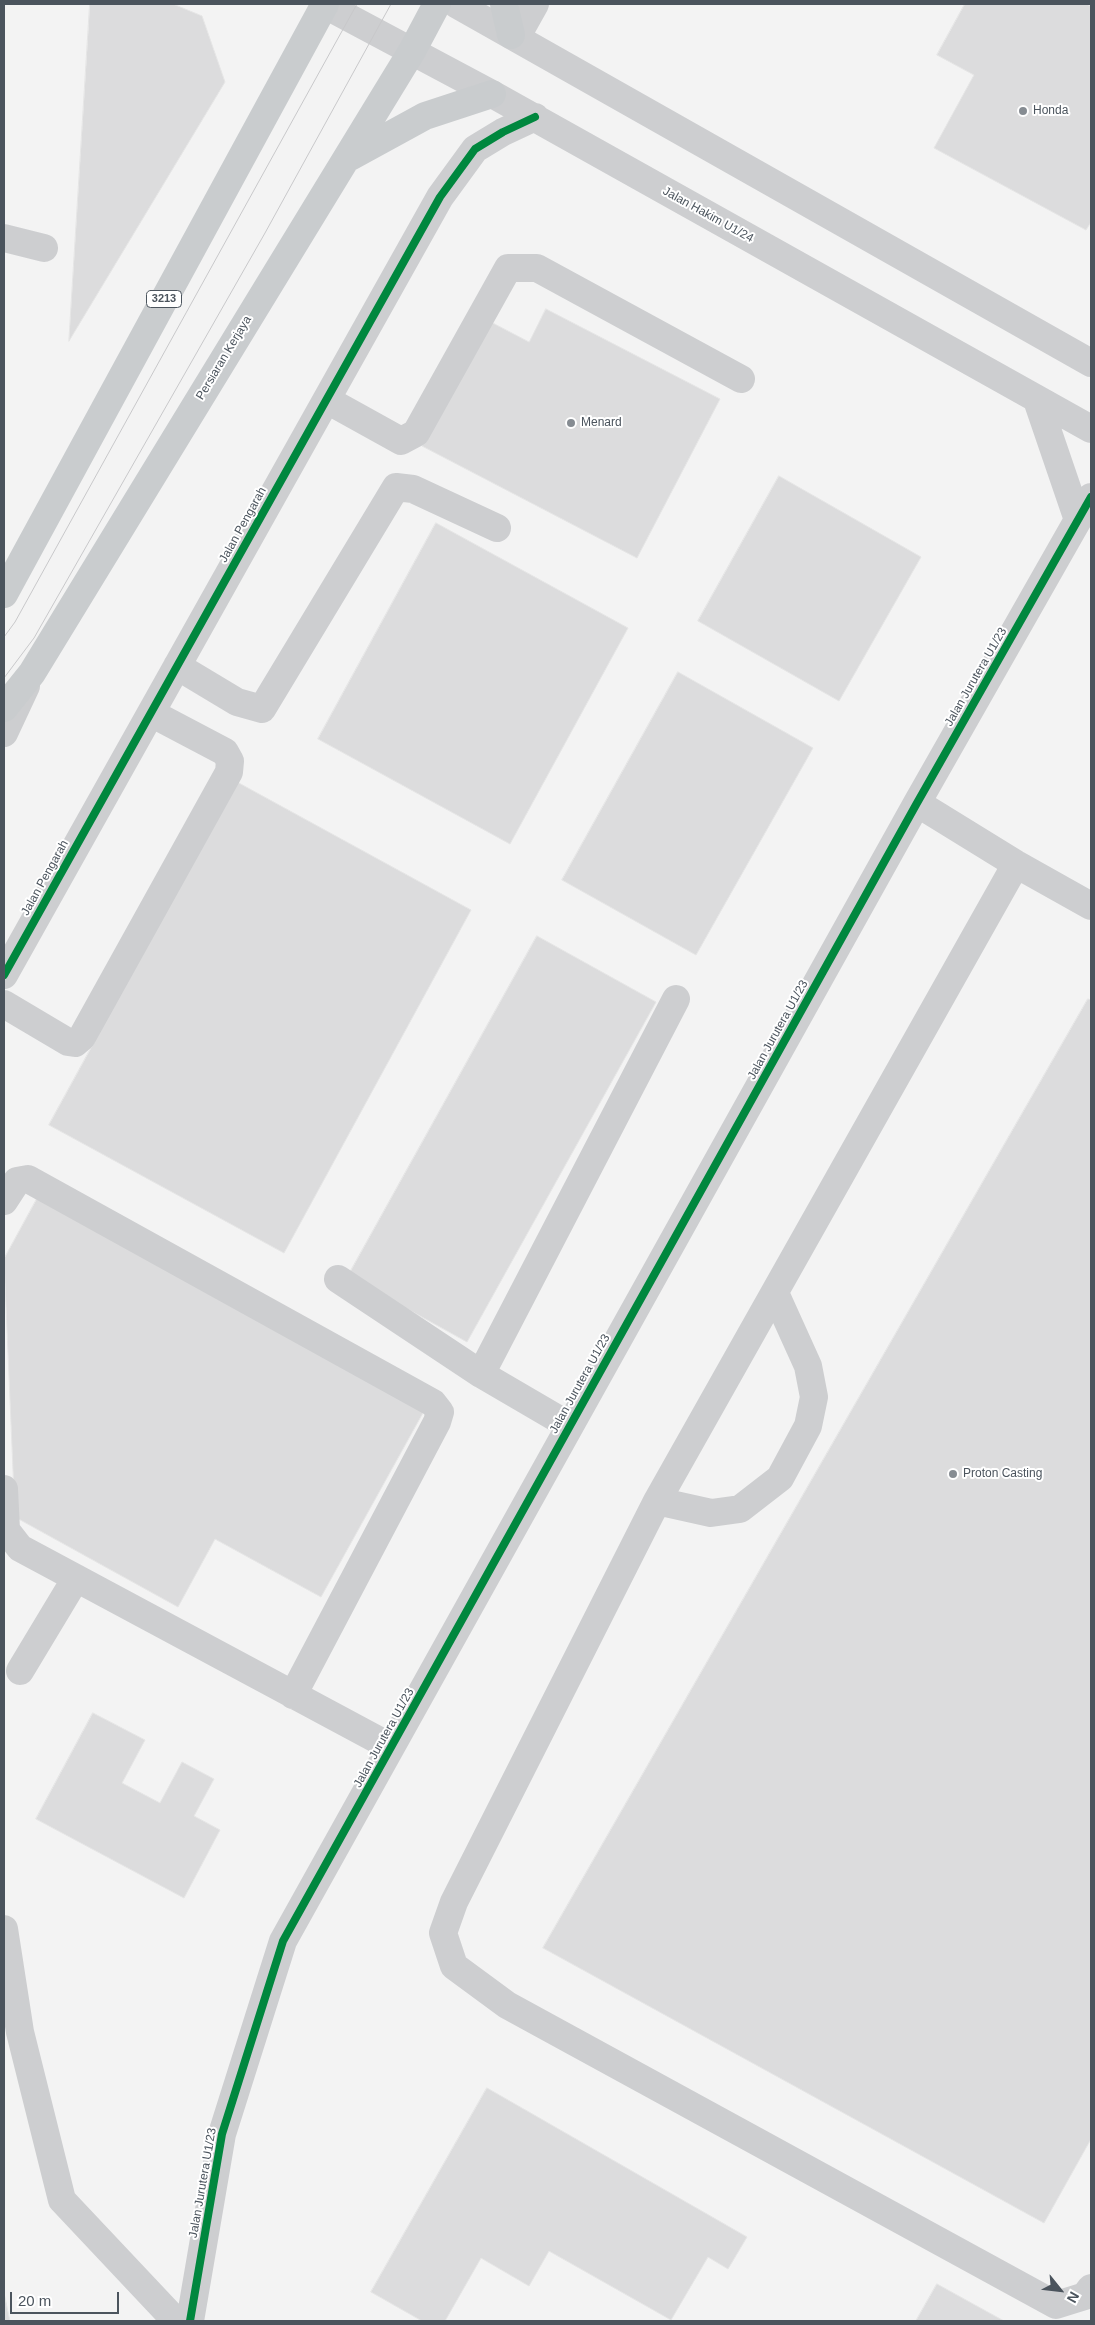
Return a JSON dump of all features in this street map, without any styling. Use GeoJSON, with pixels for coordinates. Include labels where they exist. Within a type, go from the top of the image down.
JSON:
{"type":"FeatureCollection","features":[{"type":"Feature","properties":{"kind":"main road","name":"3213"},"geometry":{"type":"LineString","coordinates":[[4,594],[324,4]]}},
{"type":"Feature","properties":{"kind":"main road","name":"Persiaran Kerjaya"},"geometry":{"type":"LineString","coordinates":[[4,708],[32,673],[412,51],[437,4]]}},
{"type":"Feature","properties":{"kind":"main road"},"geometry":{"type":"LineString","coordinates":[[504,4],[513,36]]}},
{"type":"Feature","properties":{"kind":"main road"},"geometry":{"type":"LineString","coordinates":[[346,159],[425,116],[492,94]]}},
{"type":"Feature","properties":{"kind":"street","name":"Jalan Hakim U1/24"},"geometry":{"type":"LineString","coordinates":[[324,4],[534,117],[1091,430]]}},
{"type":"Feature","properties":{"kind":"street"},"geometry":{"type":"LineString","coordinates":[[456,4],[1091,363]]}},
{"type":"Feature","properties":{"kind":"street"},"geometry":{"type":"LineString","coordinates":[[513,36],[535,4]]}},
{"type":"Feature","properties":{"kind":"street","name":"Jalan Pengarah"},"geometry":{"type":"LineString","coordinates":[[4,975],[440,197],[475,149],[503,132],[534,117]]}},
{"type":"Feature","properties":{"kind":"street"},"geometry":{"type":"LineString","coordinates":[[4,238],[44,248]]}},
{"type":"Feature","properties":{"kind":"street"},"geometry":{"type":"LineString","coordinates":[[327,400],[401,440],[416,433],[508,268],[537,268],[741,379]]}},
{"type":"Feature","properties":{"kind":"street"},"geometry":{"type":"LineString","coordinates":[[1056,342],[1091,342]]}},
{"type":"Feature","properties":{"kind":"street"},"geometry":{"type":"LineString","coordinates":[[1037,400],[1084,517]]}},
{"type":"Feature","properties":{"kind":"street"},"geometry":{"type":"LineString","coordinates":[[177,666],[237,702],[262,708],[396,487],[413,489],[497,528]]}},
{"type":"Feature","properties":{"kind":"street","name":"Jalan Jurutera U1/23"},"geometry":{"type":"LineString","coordinates":[[190,2321],[222,2134],[284,1941],[917,804],[1084,517],[1091,497]]}},
{"type":"Feature","properties":{"kind":"street"},"geometry":{"type":"LineString","coordinates":[[4,733],[32,673]]}},
{"type":"Feature","properties":{"kind":"street"},"geometry":{"type":"LineString","coordinates":[[4,1004],[68,1042],[75,1043],[82,1037],[229,772],[230,761],[225,752],[151,713]]}},
{"type":"Feature","properties":{"kind":"street"},"geometry":{"type":"LineString","coordinates":[[917,804],[1016,864],[1091,906]]}},
{"type":"Feature","properties":{"kind":"street"},"geometry":{"type":"LineString","coordinates":[[1016,864],[658,1501],[454,1902],[443,1933],[454,1966],[507,2005],[1056,2305],[1085,2296],[1091,2288]]}},
{"type":"Feature","properties":{"kind":"street"},"geometry":{"type":"LineString","coordinates":[[481,1374],[676,1000]]}},
{"type":"Feature","properties":{"kind":"street"},"geometry":{"type":"LineString","coordinates":[[4,1201],[17,1181],[28,1179],[433,1403],[440,1412],[437,1422],[293,1695]]}},
{"type":"Feature","properties":{"kind":"street"},"geometry":{"type":"LineString","coordinates":[[338,1279],[481,1374],[570,1426]]}},
{"type":"Feature","properties":{"kind":"street"},"geometry":{"type":"LineString","coordinates":[[658,1501],[711,1513],[740,1509],[780,1478],[808,1426],[814,1397],[808,1366],[775,1293]]}},
{"type":"Feature","properties":{"kind":"street"},"geometry":{"type":"LineString","coordinates":[[4,1489],[6,1530],[20,1548],[391,1747]]}},
{"type":"Feature","properties":{"kind":"street"},"geometry":{"type":"LineString","coordinates":[[20,1672],[76,1578]]}},
{"type":"Feature","properties":{"kind":"street"},"geometry":{"type":"LineString","coordinates":[[4,1930],[20,2032],[62,2200],[176,2321]]}},
{"type":"Feature","properties":{"kind":"building"},"geometry":{"type":"Polygon","coordinates":[[[90,4],[173,4],[202,16],[225,82],[69,341],[90,4]]]}},
{"type":"Feature","properties":{"kind":"building","name":"Honda"},"geometry":{"type":"Polygon","coordinates":[[[965,4],[1086,4],[1091,6],[1091,222],[1086,230],[934,148],[974,75],[937,55],[965,4]]]}},
{"type":"Feature","properties":{"kind":"building","name":"Menard"},"geometry":{"type":"Polygon","coordinates":[[[546,309],[720,399],[637,558],[422,446],[487,320],[529,342],[546,309]]]}},
{"type":"Feature","properties":{"kind":"building"},"geometry":{"type":"Polygon","coordinates":[[[779,476],[921,557],[839,701],[698,621],[779,476]]]}},
{"type":"Feature","properties":{"kind":"building"},"geometry":{"type":"Polygon","coordinates":[[[436,523],[628,628],[510,844],[318,739],[436,523]]]}},
{"type":"Feature","properties":{"kind":"building"},"geometry":{"type":"Polygon","coordinates":[[[678,672],[813,748],[696,955],[562,880],[678,672]]]}},
{"type":"Feature","properties":{"kind":"building"},"geometry":{"type":"Polygon","coordinates":[[[237,782],[471,910],[284,1253],[49,1125],[237,782]]]}},
{"type":"Feature","properties":{"kind":"building"},"geometry":{"type":"Polygon","coordinates":[[[537,936],[656,1002],[467,1342],[348,1276],[537,936]]]}},
{"type":"Feature","properties":{"kind":"building","name":"Proton Casting"},"geometry":{"type":"Polygon","coordinates":[[[1088,999],[1091,1000],[1091,2139],[1044,2223],[543,1948],[1088,999]]]}},
{"type":"Feature","properties":{"kind":"building"},"geometry":{"type":"Polygon","coordinates":[[[38,1197],[424,1411],[321,1597],[215,1539],[178,1607],[15,1517],[4,1259],[38,1197]]]}},
{"type":"Feature","properties":{"kind":"building"},"geometry":{"type":"Polygon","coordinates":[[[93,1713],[145,1740],[122,1783],[160,1803],[182,1762],[214,1779],[194,1816],[220,1830],[184,1898],[36,1819],[93,1713]]]}},
{"type":"Feature","properties":{"kind":"building"},"geometry":{"type":"Polygon","coordinates":[[[487,2088],[747,2237],[728,2269],[708,2257],[671,2320],[549,2251],[529,2286],[481,2258],[445,2321],[422,2321],[371,2292],[487,2088]]]}},
{"type":"Feature","properties":{"kind":"building"},"geometry":{"type":"Polygon","coordinates":[[[937,2284],[1004,2321],[916,2321],[937,2284]]]}},
{"type":"Feature","properties":{"kind":"building"},"geometry":{"type":"Polygon","coordinates":[[[4,2293],[10,2321],[4,2321],[4,2293]]]}},
{"type":"Feature","properties":{"kind":"tram line"},"geometry":{"type":"LineString","coordinates":[[4,637],[15,622],[357,4]]}},
{"type":"Feature","properties":{"kind":"tram line"},"geometry":{"type":"LineString","coordinates":[[4,678],[34,638],[265,233],[391,4]]}},
{"type":"Feature","properties":{"kind":"cycle path"},"geometry":{"type":"LineString","coordinates":[[4,975],[440,197],[475,149],[503,132],[535,117]]}},
{"type":"Feature","properties":{"kind":"cycle path"},"geometry":{"type":"LineString","coordinates":[[190,2321],[222,2134],[283,1941],[917,803],[1091,497]]}},
{"type":"Feature","properties":{"kind":"place","name":"Honda"},"geometry":{"type":"Point","coordinates":[1023,111]}},
{"type":"Feature","properties":{"kind":"place","name":"Menard"},"geometry":{"type":"Point","coordinates":[571,423]}},
{"type":"Feature","properties":{"kind":"place","name":"Proton Casting"},"geometry":{"type":"Point","coordinates":[953,1474]}}]}
